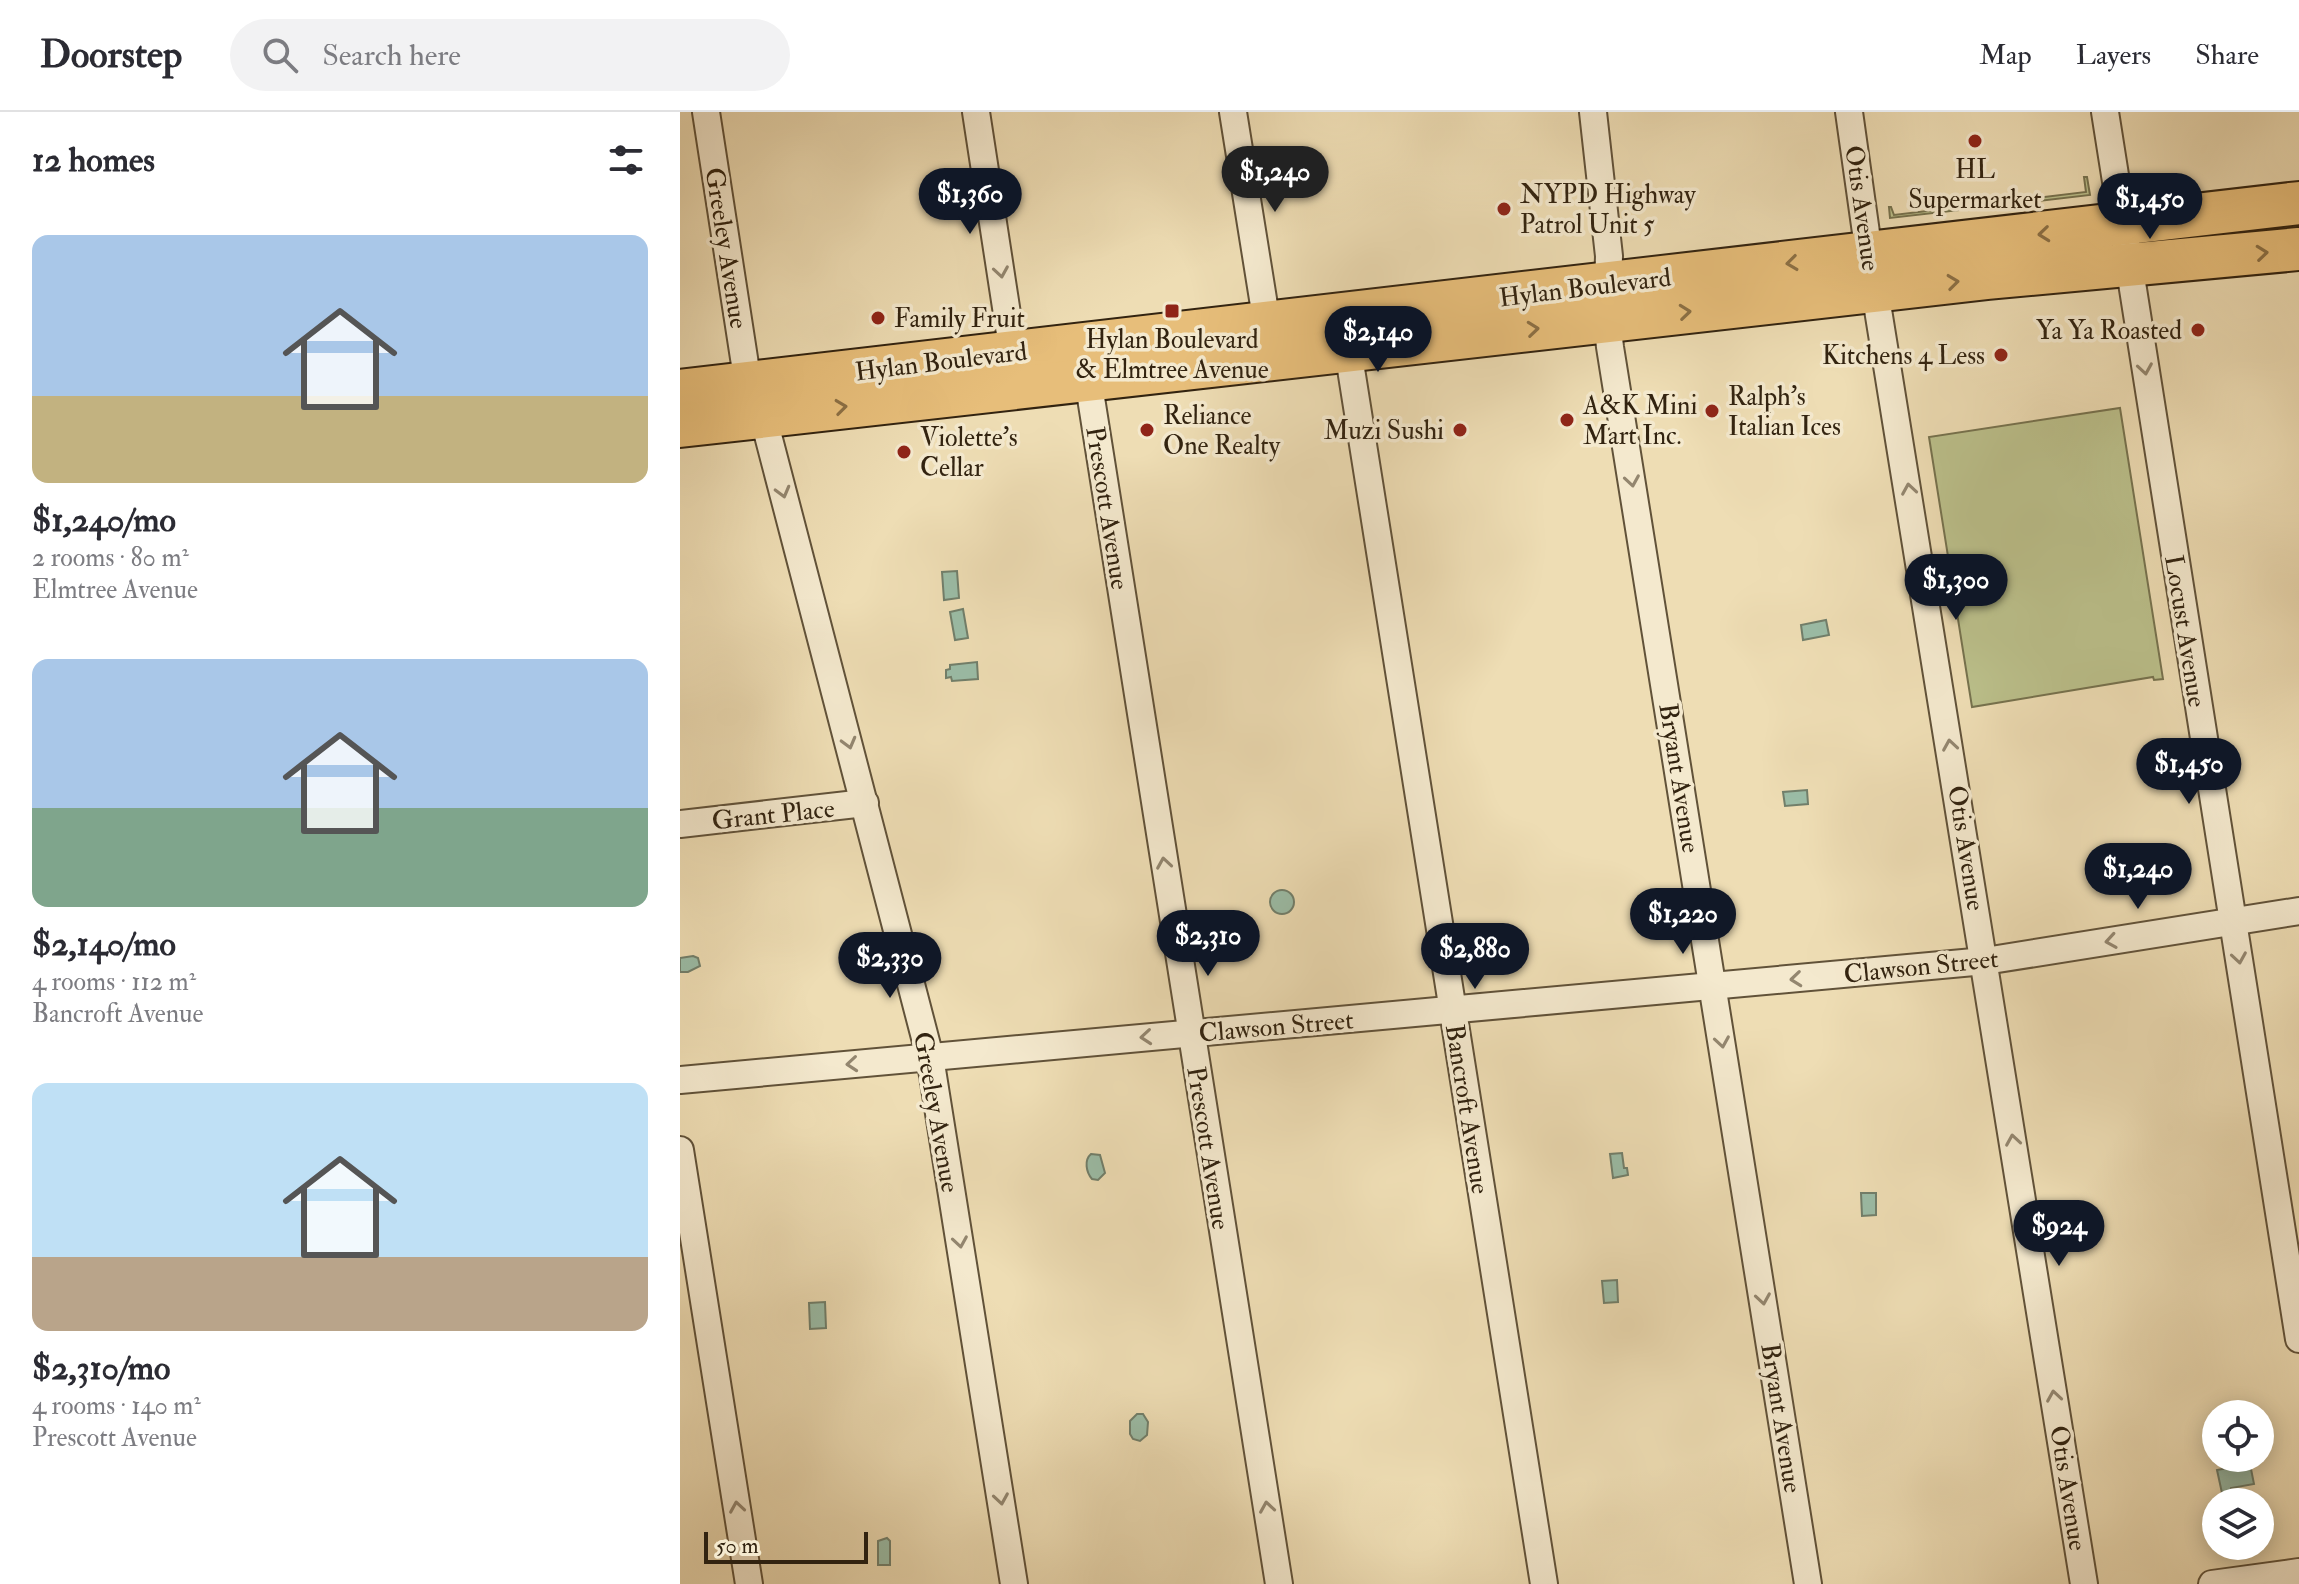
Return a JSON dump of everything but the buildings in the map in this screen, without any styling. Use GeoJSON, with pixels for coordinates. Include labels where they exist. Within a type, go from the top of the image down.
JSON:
{"type":"FeatureCollection","features":[{"type":"Feature","properties":{"kind":"main road","name":"Hylan Boulevard"},"geometry":{"type":"LineString","coordinates":[[2125,245],[2299,203]]}},
{"type":"Feature","properties":{"kind":"main road","name":"Hylan Boulevard"},"geometry":{"type":"LineString","coordinates":[[680,426],[755,400],[1013,353],[1267,324],[1455,320],[2125,245],[2299,249]]}},
{"type":"Feature","properties":{"kind":"main road","name":"Hylan Boulevard"},"geometry":{"type":"LineString","coordinates":[[680,391],[755,400],[1088,379],[1348,350],[1455,320]]}},
{"type":"Feature","properties":{"kind":"street","name":"Greeley Avenue"},"geometry":{"type":"LineString","coordinates":[[706,112],[755,400],[865,803],[930,1057],[1014,1584]]}},
{"type":"Feature","properties":{"kind":"street"},"geometry":{"type":"LineString","coordinates":[[976,112],[1013,353]]}},
{"type":"Feature","properties":{"kind":"street"},"geometry":{"type":"LineString","coordinates":[[1233,112],[1267,324]]}},
{"type":"Feature","properties":{"kind":"street","name":"Bryant Avenue"},"geometry":{"type":"LineString","coordinates":[[1593,112],[1609,256],[1608,302],[1808,1584]]}},
{"type":"Feature","properties":{"kind":"street","name":"Otis Avenue"},"geometry":{"type":"LineString","coordinates":[[1849,112],[1872,272],[2084,1584]]}},
{"type":"Feature","properties":{"kind":"street","name":"Locust Avenue"},"geometry":{"type":"LineString","coordinates":[[2105,112],[2299,1339]]}},
{"type":"Feature","properties":{"kind":"street","name":"Bancroft Avenue"},"geometry":{"type":"LineString","coordinates":[[1348,350],[1544,1584]]}},
{"type":"Feature","properties":{"kind":"street","name":"Prescott Avenue"},"geometry":{"type":"LineString","coordinates":[[1088,379],[1279,1584]]}},
{"type":"Feature","properties":{"kind":"street","name":"Grant Place"},"geometry":{"type":"LineString","coordinates":[[680,824],[865,803]]}},
{"type":"Feature","properties":{"kind":"street","name":"Clawson Street"},"geometry":{"type":"LineString","coordinates":[[680,1080],[1985,961],[2299,911]]}},
{"type":"Feature","properties":{"kind":"street"},"geometry":{"type":"LineString","coordinates":[[680,1150],[749,1584]]}},
{"type":"Feature","properties":{"kind":"street"},"geometry":{"type":"LineString","coordinates":[[2212,1584],[2299,1572]]}},
{"type":"Feature","properties":{"kind":"shaded area"},"geometry":{"type":"Polygon","coordinates":[[[2084,177],[2087,177],[2090,195],[1890,218],[1889,207],[1894,215],[2086,192],[2084,177]]]}},
{"type":"Feature","properties":{"kind":"shaded area"},"geometry":{"type":"Polygon","coordinates":[[[2120,408],[2163,679],[2154,680],[2153,677],[1972,707],[1929,437],[2120,408]]]}},
{"type":"Feature","properties":{"kind":"shaded area"},"geometry":{"type":"Polygon","coordinates":[[[957,571],[959,598],[944,600],[942,572],[957,571]]]}},
{"type":"Feature","properties":{"kind":"shaded area"},"geometry":{"type":"Polygon","coordinates":[[[963,609],[968,638],[955,640],[950,612],[963,609]]]}},
{"type":"Feature","properties":{"kind":"shaded area"},"geometry":{"type":"Polygon","coordinates":[[[1826,620],[1829,635],[1803,640],[1801,625],[1826,620]]]}},
{"type":"Feature","properties":{"kind":"shaded area"},"geometry":{"type":"Polygon","coordinates":[[[977,662],[978,679],[952,681],[951,677],[946,678],[950,665],[977,662]]]}},
{"type":"Feature","properties":{"kind":"shaded area"},"geometry":{"type":"Polygon","coordinates":[[[1807,790],[1808,804],[1785,806],[1783,792],[1807,790]]]}},
{"type":"Feature","properties":{"kind":"shaded area"},"geometry":{"type":"Polygon","coordinates":[[[1282,890],[1293,897],[1294,902],[1287,913],[1282,914],[1271,907],[1270,902],[1277,891],[1282,890]]]}},
{"type":"Feature","properties":{"kind":"shaded area"},"geometry":{"type":"Polygon","coordinates":[[[680,958],[698,958],[700,966],[680,972],[680,958]]]}},
{"type":"Feature","properties":{"kind":"shaded area"},"geometry":{"type":"Polygon","coordinates":[[[1622,1153],[1628,1175],[1613,1178],[1610,1154],[1622,1153]]]}},
{"type":"Feature","properties":{"kind":"shaded area"},"geometry":{"type":"Polygon","coordinates":[[[1091,1154],[1100,1155],[1105,1173],[1098,1180],[1092,1179],[1087,1170],[1087,1159],[1091,1154]]]}},
{"type":"Feature","properties":{"kind":"shaded area"},"geometry":{"type":"Polygon","coordinates":[[[1861,1193],[1876,1193],[1876,1215],[1862,1216],[1861,1193]]]}},
{"type":"Feature","properties":{"kind":"shaded area"},"geometry":{"type":"Polygon","coordinates":[[[1617,1280],[1618,1302],[1604,1303],[1602,1281],[1617,1280]]]}},
{"type":"Feature","properties":{"kind":"shaded area"},"geometry":{"type":"Polygon","coordinates":[[[825,1302],[826,1328],[810,1329],[809,1303],[825,1302]]]}},
{"type":"Feature","properties":{"kind":"shaded area"},"geometry":{"type":"Polygon","coordinates":[[[1137,1414],[1143,1414],[1148,1422],[1147,1435],[1140,1441],[1130,1434],[1130,1421],[1137,1414]]]}},
{"type":"Feature","properties":{"kind":"shaded area"},"geometry":{"type":"Polygon","coordinates":[[[2217,1472],[2252,1472],[2254,1484],[2221,1488],[2217,1472]]]}},
{"type":"Feature","properties":{"kind":"shaded area"},"geometry":{"type":"Polygon","coordinates":[[[887,1538],[890,1541],[890,1565],[878,1565],[878,1541],[887,1538]]]}},
{"type":"Feature","properties":{"kind":"place","name":"HL Supermarket"},"geometry":{"type":"Point","coordinates":[1975,141]}},
{"type":"Feature","properties":{"kind":"place","name":"NYPD Highway Patrol Unit 5"},"geometry":{"type":"Point","coordinates":[1504,209]}},
{"type":"Feature","properties":{"kind":"place","name":"Hylan Boulevard & Elmtree Avenue"},"geometry":{"type":"Point","coordinates":[1172,311]}},
{"type":"Feature","properties":{"kind":"place","name":"Family Fruit"},"geometry":{"type":"Point","coordinates":[878,318]}},
{"type":"Feature","properties":{"kind":"place","name":"Ya Ya Roasted"},"geometry":{"type":"Point","coordinates":[2198,330]}},
{"type":"Feature","properties":{"kind":"place","name":"Kitchens 4 Less"},"geometry":{"type":"Point","coordinates":[2001,355]}},
{"type":"Feature","properties":{"kind":"place","name":"Ralph's Italian Ices"},"geometry":{"type":"Point","coordinates":[1712,411]}},
{"type":"Feature","properties":{"kind":"place","name":"A&K Mini Mart Inc."},"geometry":{"type":"Point","coordinates":[1567,420]}},
{"type":"Feature","properties":{"kind":"place","name":"Reliance One Realty"},"geometry":{"type":"Point","coordinates":[1147,430]}},
{"type":"Feature","properties":{"kind":"place","name":"Muzi Sushi"},"geometry":{"type":"Point","coordinates":[1460,430]}},
{"type":"Feature","properties":{"kind":"place","name":"Violette's Cellar"},"geometry":{"type":"Point","coordinates":[904,452]}}]}
